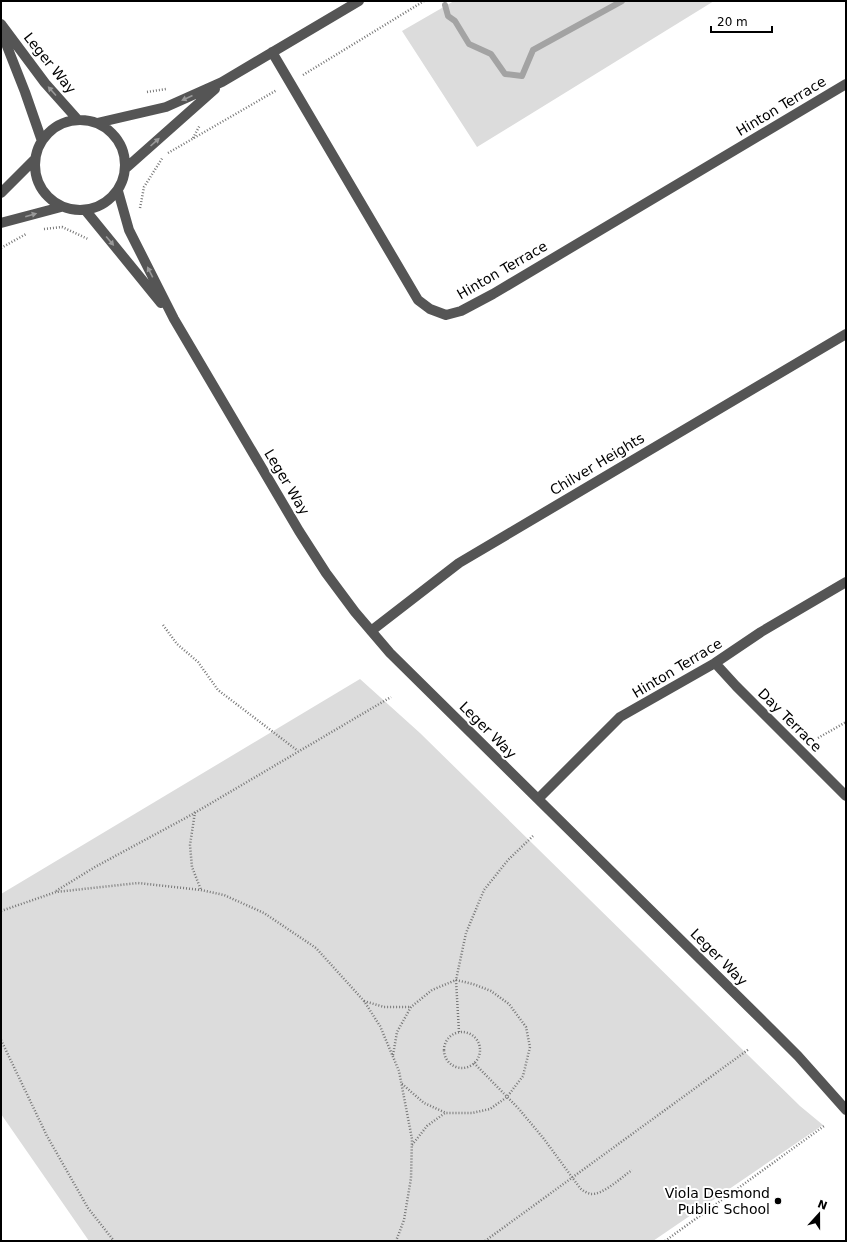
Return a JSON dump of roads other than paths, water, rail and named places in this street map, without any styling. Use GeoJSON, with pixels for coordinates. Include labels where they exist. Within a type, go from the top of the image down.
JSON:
{"type":"FeatureCollection","features":[{"type":"Feature","properties":{"kind":"street"},"geometry":{"type":"LineString","coordinates":[[97,123],[166,107],[222,82],[359,1]]}},
{"type":"Feature","properties":{"kind":"street","name":"Leger Way"},"geometry":{"type":"LineString","coordinates":[[1,24],[45,83],[78,120]]}},
{"type":"Feature","properties":{"kind":"street","name":"Leger Way"},"geometry":{"type":"LineString","coordinates":[[1,30],[42,141]]}},
{"type":"Feature","properties":{"kind":"street","name":"Hinton Terrace"},"geometry":{"type":"LineString","coordinates":[[272,52],[418,300],[430,309],[446,315],[461,310],[493,294],[846,84]]}},
{"type":"Feature","properties":{"kind":"street"},"geometry":{"type":"LineString","coordinates":[[126,168],[222,82]]}},
{"type":"Feature","properties":{"kind":"street"},"geometry":{"type":"LineString","coordinates":[[78,120],[97,123],[109,130],[119,141],[125,154],[126,168],[123,180],[118,191],[109,201],[98,207],[86,211],[61,207],[49,198],[40,187],[35,173],[35,159],[37,150],[42,141],[52,130],[64,123],[78,120]]}},
{"type":"Feature","properties":{"kind":"street"},"geometry":{"type":"LineString","coordinates":[[1,193],[35,159]]}},
{"type":"Feature","properties":{"kind":"street","name":"Leger Way"},"geometry":{"type":"LineString","coordinates":[[118,191],[129,230],[174,319],[299,531],[326,573],[371,631],[390,653],[798,1056],[846,1110]]}},
{"type":"Feature","properties":{"kind":"street"},"geometry":{"type":"LineString","coordinates":[[1,224],[61,207]]}},
{"type":"Feature","properties":{"kind":"street","name":"Leger Way"},"geometry":{"type":"LineString","coordinates":[[86,211],[174,319]]}},
{"type":"Feature","properties":{"kind":"street","name":"Chilver Heights"},"geometry":{"type":"LineString","coordinates":[[371,631],[459,563],[846,334]]}},
{"type":"Feature","properties":{"kind":"street","name":"Hinton Terrace"},"geometry":{"type":"LineString","coordinates":[[538,799],[620,717],[715,663],[761,632],[846,582]]}},
{"type":"Feature","properties":{"kind":"street","name":"Day Terrace"},"geometry":{"type":"LineString","coordinates":[[715,663],[846,796]]}},
{"type":"Feature","properties":{"kind":"waterway"},"geometry":{"type":"LineString","coordinates":[[445,5],[448,16],[455,21],[469,44],[491,54],[505,74],[522,76],[533,50],[622,1]]}},
{"type":"Feature","properties":{"kind":"place","name":"Viola Desmond Public School"},"geometry":{"type":"Point","coordinates":[778,1201]}}]}
